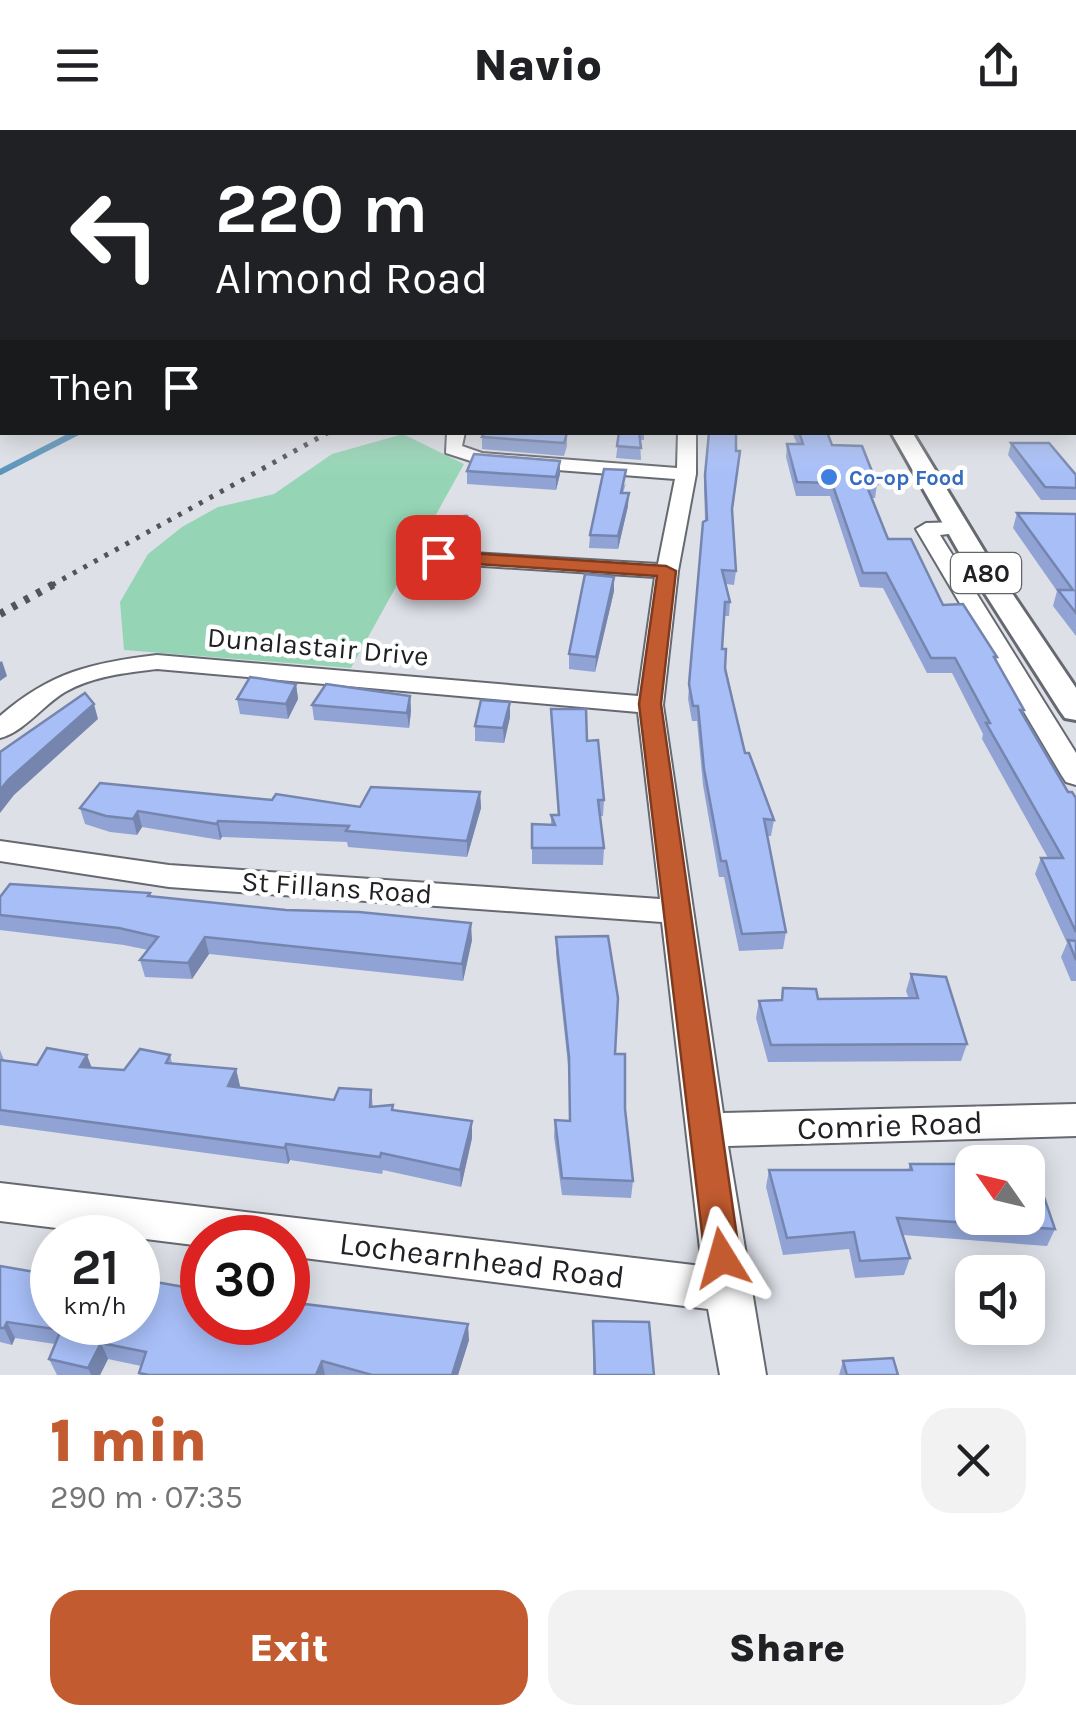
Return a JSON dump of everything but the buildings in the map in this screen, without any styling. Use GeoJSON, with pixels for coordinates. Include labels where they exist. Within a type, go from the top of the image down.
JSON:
{"type":"FeatureCollection","features":[{"type":"Feature","properties":{"kind":"main road","name":"A80"},"geometry":{"type":"LineString","coordinates":[[903,435],[1076,711]]}},
{"type":"Feature","properties":{"kind":"street"},"geometry":{"type":"LineString","coordinates":[[455,435],[452,449],[480,458],[686,474]]}},
{"type":"Feature","properties":{"kind":"street"},"geometry":{"type":"LineString","coordinates":[[687,435],[686,474],[666,571],[650,704],[726,1290],[744,1375]]}},
{"type":"Feature","properties":{"kind":"street"},"geometry":{"type":"LineString","coordinates":[[958,528],[926,529],[1076,776]]}},
{"type":"Feature","properties":{"kind":"street"},"geometry":{"type":"LineString","coordinates":[[438,557],[666,571]]}},
{"type":"Feature","properties":{"kind":"street","name":"Dunalastair Drive"},"geometry":{"type":"LineString","coordinates":[[0,730],[46,689],[87,671],[156,662],[650,704]]}},
{"type":"Feature","properties":{"kind":"street","name":"St Fillans Road"},"geometry":{"type":"LineString","coordinates":[[0,850],[169,876],[675,911]]}},
{"type":"Feature","properties":{"kind":"street","name":"Comrie Road"},"geometry":{"type":"LineString","coordinates":[[705,1130],[1076,1120]]}},
{"type":"Feature","properties":{"kind":"street","name":"Lochearnhead Road"},"geometry":{"type":"LineString","coordinates":[[0,1202],[726,1290]]}},
{"type":"Feature","properties":{"kind":"green space"},"geometry":{"type":"Polygon","coordinates":[[[405,435],[464,464],[351,668],[124,650],[120,602],[148,554],[182,527],[218,507],[274,494],[332,454],[405,435]]]}},
{"type":"Feature","properties":{"kind":"waterway"},"geometry":{"type":"LineString","coordinates":[[0,472],[72,435]]}},
{"type":"Feature","properties":{"kind":"railway"},"geometry":{"type":"LineString","coordinates":[[52,585],[324,435]]}},
{"type":"Feature","properties":{"kind":"railway"},"geometry":{"type":"LineString","coordinates":[[0,614],[56,583]]}},
{"type":"Feature","properties":{"kind":"place","name":"Co-op Food"},"geometry":{"type":"Point","coordinates":[829,477]}},
{"type":"Feature","properties":{"kind":"route"},"geometry":{"type":"LineString","coordinates":[[438,557],[666,571],[650,704],[722,1258]]}}]}
